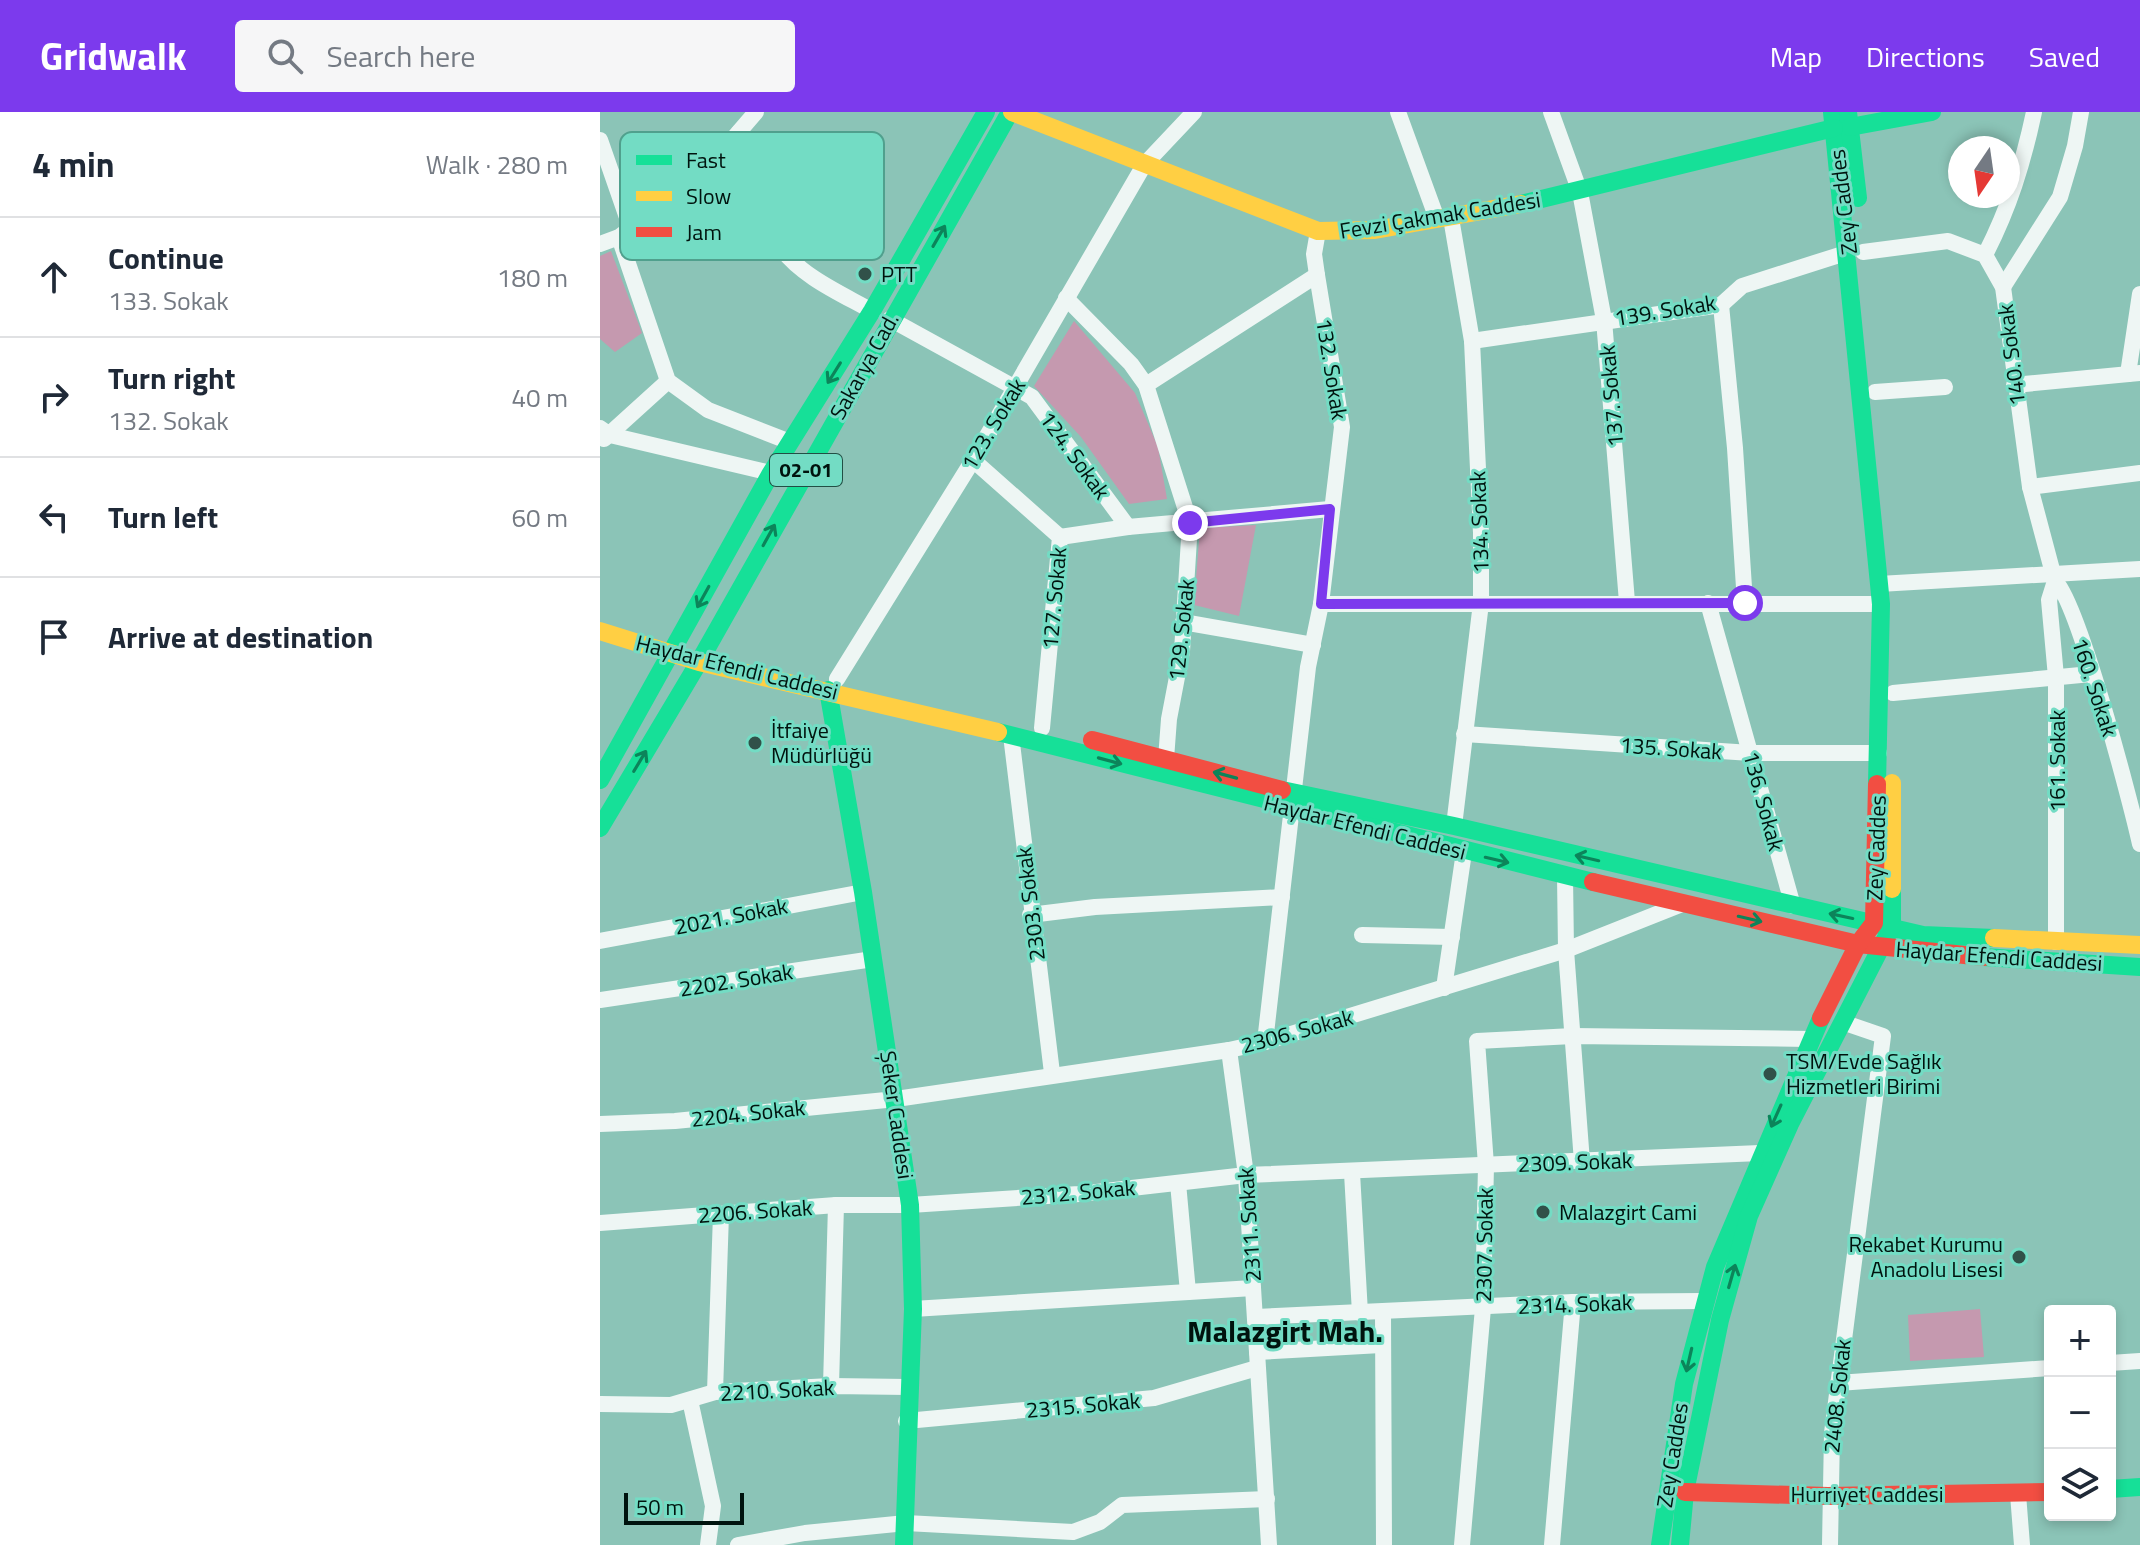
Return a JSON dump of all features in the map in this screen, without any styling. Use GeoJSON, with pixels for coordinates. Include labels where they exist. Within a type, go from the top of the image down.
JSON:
{"type":"FeatureCollection","features":[{"type":"Feature","properties":{"kind":"main road","name":"Sakarya Cad."},"geometry":{"type":"LineString","coordinates":[[600,780],[771,473],[872,311],[986,112]]}},
{"type":"Feature","properties":{"kind":"main road","name":"Sakarya Cad."},"geometry":{"type":"LineString","coordinates":[[600,828],[702,656],[890,319],[1011,112]]}},
{"type":"Feature","properties":{"kind":"main road","name":"Fevzi Çakmak Caddesi"},"geometry":{"type":"LineString","coordinates":[[1011,112],[1318,231],[1342,234],[1444,219],[1580,192],[1841,120],[1932,112]]}},
{"type":"Feature","properties":{"kind":"main road","name":"Zey Caddes"},"geometry":{"type":"LineString","coordinates":[[1680,1545],[1685,1492],[1720,1320],[1749,1216],[1790,1124],[1881,947],[1893,693],[1875,392],[1841,120]]}},
{"type":"Feature","properties":{"kind":"main road","name":"Zey Caddes"},"geometry":{"type":"LineString","coordinates":[[1856,252],[1886,584],[1881,604],[1879,753],[1883,924]]}},
{"type":"Feature","properties":{"kind":"main road","name":"Haydar Efendi Caddesi"},"geometry":{"type":"LineString","coordinates":[[600,615],[675,648]]}},
{"type":"Feature","properties":{"kind":"main road","name":"Haydar Efendi Caddesi"},"geometry":{"type":"LineString","coordinates":[[600,631],[832,685],[1042,728],[1166,759],[1464,852],[1858,944],[1923,953],[2140,967]]}},
{"type":"Feature","properties":{"kind":"main road","name":"Haydar Efendi Caddesi"},"geometry":{"type":"LineString","coordinates":[[832,685],[1011,735],[1295,801],[1454,826],[1923,935],[2140,945]]}},
{"type":"Feature","properties":{"kind":"main road","name":"Şeker Caddesi"},"geometry":{"type":"LineString","coordinates":[[832,685],[910,1205],[913,1309],[906,1421],[904,1545]]}},
{"type":"Feature","properties":{"kind":"main road","name":"Zey Caddes"},"geometry":{"type":"LineString","coordinates":[[1660,1545],[1684,1384],[1703,1301],[1760,1153],[1810,1039],[1858,944],[1883,924]]}},
{"type":"Feature","properties":{"kind":"main road"},"geometry":{"type":"LineString","coordinates":[[2116,1489],[2140,1487]]}},
{"type":"Feature","properties":{"kind":"main road","name":"Hurriyet Caddesi"},"geometry":{"type":"LineString","coordinates":[[1685,1492],[1828,1496],[2044,1492]]}},
{"type":"Feature","properties":{"kind":"street"},"geometry":{"type":"LineString","coordinates":[[739,132],[756,112]]}},
{"type":"Feature","properties":{"kind":"street","name":"123. Sokak"},"geometry":{"type":"LineString","coordinates":[[832,685],[973,460],[1144,165],[1194,112]]}},
{"type":"Feature","properties":{"kind":"street","name":"134. Sokak"},"geometry":{"type":"LineString","coordinates":[[1398,112],[1444,219],[1472,341],[1481,603],[1454,826]]}},
{"type":"Feature","properties":{"kind":"street","name":"137. Sokak"},"geometry":{"type":"LineString","coordinates":[[1551,112],[1580,192],[1604,320],[1627,602]]}},
{"type":"Feature","properties":{"kind":"street"},"geometry":{"type":"LineString","coordinates":[[1856,252],[1948,241],[1985,255],[2009,207],[2022,169],[2034,112]]}},
{"type":"Feature","properties":{"kind":"street"},"geometry":{"type":"LineString","coordinates":[[2003,287],[2060,197],[2081,112]]}},
{"type":"Feature","properties":{"kind":"street"},"geometry":{"type":"LineString","coordinates":[[600,140],[620,216]]}},
{"type":"Feature","properties":{"kind":"street","name":"132. Sokak"},"geometry":{"type":"LineString","coordinates":[[1265,1042],[1308,667],[1321,604],[1342,427],[1314,254],[1318,231]]}},
{"type":"Feature","properties":{"kind":"street"},"geometry":{"type":"LineString","coordinates":[[600,244],[620,233]]}},
{"type":"Feature","properties":{"kind":"street","name":"139. Sokak"},"geometry":{"type":"LineString","coordinates":[[1472,341],[1721,305],[1742,286],[1856,252]]}},
{"type":"Feature","properties":{"kind":"street","name":"140. Sokak"},"geometry":{"type":"LineString","coordinates":[[1985,255],[2003,287],[2030,487],[2054,577]]}},
{"type":"Feature","properties":{"kind":"street"},"geometry":{"type":"LineString","coordinates":[[633,260],[668,381],[708,410],[790,442]]}},
{"type":"Feature","properties":{"kind":"street"},"geometry":{"type":"LineString","coordinates":[[794,260],[820,282],[872,311]]}},
{"type":"Feature","properties":{"kind":"street"},"geometry":{"type":"LineString","coordinates":[[1146,385],[1317,275]]}},
{"type":"Feature","properties":{"kind":"street"},"geometry":{"type":"LineString","coordinates":[[2014,385],[2134,374],[2140,294]]}},
{"type":"Feature","properties":{"kind":"street","name":"129. Sokak"},"geometry":{"type":"LineString","coordinates":[[1066,298],[1131,364],[1146,385],[1190,523],[1183,622],[1166,759]]}},
{"type":"Feature","properties":{"kind":"street"},"geometry":{"type":"LineString","coordinates":[[1721,305],[1735,448],[1745,603]]}},
{"type":"Feature","properties":{"kind":"street","name":"124. Sokak"},"geometry":{"type":"LineString","coordinates":[[890,319],[1032,397],[1128,527]]}},
{"type":"Feature","properties":{"kind":"street"},"geometry":{"type":"LineString","coordinates":[[603,435],[668,381]]}},
{"type":"Feature","properties":{"kind":"street"},"geometry":{"type":"LineString","coordinates":[[1875,392],[1945,387]]}},
{"type":"Feature","properties":{"kind":"street"},"geometry":{"type":"LineString","coordinates":[[603,435],[771,473]]}},
{"type":"Feature","properties":{"kind":"street","name":"127. Sokak"},"geometry":{"type":"LineString","coordinates":[[973,460],[1060,537],[1042,728]]}},
{"type":"Feature","properties":{"kind":"street"},"geometry":{"type":"LineString","coordinates":[[2030,487],[2140,473]]}},
{"type":"Feature","properties":{"kind":"street"},"geometry":{"type":"LineString","coordinates":[[1060,537],[1128,527],[1330,509]]}},
{"type":"Feature","properties":{"kind":"street"},"geometry":{"type":"LineString","coordinates":[[1886,584],[2054,577],[2140,569]]}},
{"type":"Feature","properties":{"kind":"street","name":"160. Sokak"},"geometry":{"type":"LineString","coordinates":[[2054,577],[2067,599],[2134,793],[2140,844]]}},
{"type":"Feature","properties":{"kind":"street","name":"161. Sokak"},"geometry":{"type":"LineString","coordinates":[[2054,577],[2049,617],[2056,677],[2056,942]]}},
{"type":"Feature","properties":{"kind":"street","name":"136. Sokak"},"geometry":{"type":"LineString","coordinates":[[1708,603],[1793,906]]}},
{"type":"Feature","properties":{"kind":"street"},"geometry":{"type":"LineString","coordinates":[[1321,604],[1881,604]]}},
{"type":"Feature","properties":{"kind":"street"},"geometry":{"type":"LineString","coordinates":[[1183,622],[1313,645]]}},
{"type":"Feature","properties":{"kind":"street"},"geometry":{"type":"LineString","coordinates":[[1893,693],[2091,674]]}},
{"type":"Feature","properties":{"kind":"street","name":"135. Sokak"},"geometry":{"type":"LineString","coordinates":[[1464,734],[1751,753],[1879,753]]}},
{"type":"Feature","properties":{"kind":"street","name":"2303. Sokak"},"geometry":{"type":"LineString","coordinates":[[1011,735],[1030,915],[1052,1073]]}},
{"type":"Feature","properties":{"kind":"street"},"geometry":{"type":"LineString","coordinates":[[1444,988],[1464,852]]}},
{"type":"Feature","properties":{"kind":"street"},"geometry":{"type":"LineString","coordinates":[[1565,876],[1566,950],[1582,1162]]}},
{"type":"Feature","properties":{"kind":"street","name":"2021. Sokak"},"geometry":{"type":"LineString","coordinates":[[600,941],[863,892]]}},
{"type":"Feature","properties":{"kind":"street"},"geometry":{"type":"LineString","coordinates":[[1030,915],[1095,907],[1282,897]]}},
{"type":"Feature","properties":{"kind":"street","name":"2306. Sokak"},"geometry":{"type":"LineString","coordinates":[[896,1099],[1052,1073],[1229,1050],[1265,1042],[1566,950],[1682,904]]}},
{"type":"Feature","properties":{"kind":"street"},"geometry":{"type":"LineString","coordinates":[[1362,935],[1452,937]]}},
{"type":"Feature","properties":{"kind":"street","name":"2202. Sokak"},"geometry":{"type":"LineString","coordinates":[[600,1000],[873,959]]}},
{"type":"Feature","properties":{"kind":"street","name":"2408. Sokak"},"geometry":{"type":"LineString","coordinates":[[1830,1545],[1828,1496],[1838,1383],[1883,1036],[1842,1022]]}},
{"type":"Feature","properties":{"kind":"street"},"geometry":{"type":"LineString","coordinates":[[1573,1036],[1810,1039]]}},
{"type":"Feature","properties":{"kind":"street","name":"2307. Sokak"},"geometry":{"type":"LineString","coordinates":[[1462,1545],[1483,1308],[1486,1165],[1477,1041],[1573,1036]]}},
{"type":"Feature","properties":{"kind":"street","name":"2311. Sokak"},"geometry":{"type":"LineString","coordinates":[[1229,1050],[1246,1175],[1269,1545]]}},
{"type":"Feature","properties":{"kind":"street","name":"2204. Sokak"},"geometry":{"type":"LineString","coordinates":[[600,1124],[896,1099]]}},
{"type":"Feature","properties":{"kind":"street","name":"2309. Sokak"},"geometry":{"type":"LineString","coordinates":[[1246,1175],[1352,1173],[1760,1153]]}},
{"type":"Feature","properties":{"kind":"street"},"geometry":{"type":"LineString","coordinates":[[1352,1173],[1360,1313]]}},
{"type":"Feature","properties":{"kind":"street","name":"2312. Sokak"},"geometry":{"type":"LineString","coordinates":[[910,1205],[1079,1194],[1246,1175]]}},
{"type":"Feature","properties":{"kind":"street"},"geometry":{"type":"LineString","coordinates":[[1178,1183],[1188,1292]]}},
{"type":"Feature","properties":{"kind":"street"},"geometry":{"type":"LineString","coordinates":[[831,1386],[836,1205]]}},
{"type":"Feature","properties":{"kind":"street","name":"2206. Sokak"},"geometry":{"type":"LineString","coordinates":[[600,1223],[836,1205],[910,1205]]}},
{"type":"Feature","properties":{"kind":"street"},"geometry":{"type":"LineString","coordinates":[[715,1392],[721,1214]]}},
{"type":"Feature","properties":{"kind":"street"},"geometry":{"type":"LineString","coordinates":[[913,1309],[1253,1288]]}},
{"type":"Feature","properties":{"kind":"street","name":"2314. Sokak"},"geometry":{"type":"LineString","coordinates":[[1256,1317],[1573,1302],[1703,1301]]}},
{"type":"Feature","properties":{"kind":"street"},"geometry":{"type":"LineString","coordinates":[[1552,1545],[1573,1302]]}},
{"type":"Feature","properties":{"kind":"street"},"geometry":{"type":"LineString","coordinates":[[1383,1313],[1384,1545]]}},
{"type":"Feature","properties":{"kind":"street","name":"2315. Sokak"},"geometry":{"type":"LineString","coordinates":[[906,1421],[1154,1398],[1257,1360],[1381,1345]]}},
{"type":"Feature","properties":{"kind":"street"},"geometry":{"type":"LineString","coordinates":[[2116,1363],[2140,1361]]}},
{"type":"Feature","properties":{"kind":"street"},"geometry":{"type":"LineString","coordinates":[[1838,1383],[2044,1368]]}},
{"type":"Feature","properties":{"kind":"street","name":"2210. Sokak"},"geometry":{"type":"LineString","coordinates":[[600,1404],[671,1405],[715,1392],[831,1386],[908,1387]]}},
{"type":"Feature","properties":{"kind":"street"},"geometry":{"type":"LineString","coordinates":[[690,1400],[713,1506],[708,1545]]}},
{"type":"Feature","properties":{"kind":"street"},"geometry":{"type":"LineString","coordinates":[[2018,1494],[2022,1545]]}},
{"type":"Feature","properties":{"kind":"street"},"geometry":{"type":"LineString","coordinates":[[738,1545],[805,1539],[906,1523],[1073,1532],[1100,1522],[1122,1505],[1267,1499]]}},
{"type":"Feature","properties":{"kind":"shaded area"},"geometry":{"type":"Polygon","coordinates":[[[611,251],[642,333],[615,352],[600,339],[600,256],[611,251]]]}},
{"type":"Feature","properties":{"kind":"shaded area"},"geometry":{"type":"Polygon","coordinates":[[[1074,321],[1135,393],[1158,447],[1167,499],[1129,504],[1081,437],[1034,386],[1074,321]]]}},
{"type":"Feature","properties":{"kind":"shaded area"},"geometry":{"type":"Polygon","coordinates":[[[1256,525],[1239,616],[1194,605],[1200,528],[1256,525]]]}},
{"type":"Feature","properties":{"kind":"shaded area"},"geometry":{"type":"Polygon","coordinates":[[[1980,1309],[1984,1357],[1910,1361],[1908,1315],[1980,1309]]]}},
{"type":"Feature","properties":{"kind":"traffic: fast"},"geometry":{"type":"LineString","coordinates":[[600,780],[771,473],[872,311],[986,112]]}},
{"type":"Feature","properties":{"kind":"traffic: fast"},"geometry":{"type":"LineString","coordinates":[[600,828],[699,662],[1010,112]]}},
{"type":"Feature","properties":{"kind":"traffic: fast"},"geometry":{"type":"LineString","coordinates":[[1832,112],[1881,604],[1877,784]]}},
{"type":"Feature","properties":{"kind":"traffic: fast"},"geometry":{"type":"LineString","coordinates":[[1848,112],[1858,198]]}},
{"type":"Feature","properties":{"kind":"traffic: fast"},"geometry":{"type":"LineString","coordinates":[[1850,127],[1932,112]]}},
{"type":"Feature","properties":{"kind":"traffic: fast"},"geometry":{"type":"LineString","coordinates":[[1521,204],[1834,128]]}},
{"type":"Feature","properties":{"kind":"traffic: fast"},"geometry":{"type":"LineString","coordinates":[[828,690],[863,892],[910,1205],[913,1309],[904,1545]]}},
{"type":"Feature","properties":{"kind":"traffic: fast"},"geometry":{"type":"LineString","coordinates":[[998,732],[1593,882]]}},
{"type":"Feature","properties":{"kind":"traffic: fast"},"geometry":{"type":"LineString","coordinates":[[1282,790],[1454,826],[1923,935],[1994,938]]}},
{"type":"Feature","properties":{"kind":"traffic: fast"},"geometry":{"type":"LineString","coordinates":[[1680,1545],[1685,1492],[1720,1320],[1749,1216],[1790,1124],[1892,926],[1892,889]]}},
{"type":"Feature","properties":{"kind":"traffic: fast"},"geometry":{"type":"LineString","coordinates":[[1984,957],[2140,967]]}},
{"type":"Feature","properties":{"kind":"traffic: fast"},"geometry":{"type":"LineString","coordinates":[[1660,1545],[1684,1384],[1715,1267],[1821,1018]]}},
{"type":"Feature","properties":{"kind":"traffic: fast"},"geometry":{"type":"LineString","coordinates":[[2116,1489],[2140,1487]]}},
{"type":"Feature","properties":{"kind":"traffic: slow"},"geometry":{"type":"LineString","coordinates":[[1012,112],[1318,231],[1375,230],[1521,204]]}},
{"type":"Feature","properties":{"kind":"traffic: slow"},"geometry":{"type":"LineString","coordinates":[[600,631],[699,662],[998,732]]}},
{"type":"Feature","properties":{"kind":"traffic: slow"},"geometry":{"type":"LineString","coordinates":[[1892,783],[1892,889]]}},
{"type":"Feature","properties":{"kind":"traffic: slow"},"geometry":{"type":"LineString","coordinates":[[1994,938],[2140,945]]}},
{"type":"Feature","properties":{"kind":"traffic: jam"},"geometry":{"type":"LineString","coordinates":[[1092,740],[1282,790]]}},
{"type":"Feature","properties":{"kind":"traffic: jam"},"geometry":{"type":"LineString","coordinates":[[1821,1018],[1858,944],[1874,923],[1877,784]]}},
{"type":"Feature","properties":{"kind":"traffic: jam"},"geometry":{"type":"LineString","coordinates":[[1593,882],[1858,944],[1984,957]]}},
{"type":"Feature","properties":{"kind":"traffic: jam"},"geometry":{"type":"LineString","coordinates":[[1685,1492],[1828,1496],[2044,1492]]}},
{"type":"Feature","properties":{"kind":"place","name":"PTT"},"geometry":{"type":"Point","coordinates":[865,274]}},
{"type":"Feature","properties":{"kind":"place","name":"İtfaiye Müdürlüğü"},"geometry":{"type":"Point","coordinates":[755,743]}},
{"type":"Feature","properties":{"kind":"place","name":"TSM/Evde Sağlık Hizmetleri Birimi"},"geometry":{"type":"Point","coordinates":[1770,1074]}},
{"type":"Feature","properties":{"kind":"place","name":"Malazgirt Cami"},"geometry":{"type":"Point","coordinates":[1543,1212]}},
{"type":"Feature","properties":{"kind":"place","name":"Rekabet Kurumu Anadolu Lisesi"},"geometry":{"type":"Point","coordinates":[2019,1257]}},
{"type":"Feature","properties":{"kind":"district","name":"Malazgirt Mah."},"geometry":{"type":"Point","coordinates":[1285,1332]}},
{"type":"Feature","properties":{"kind":"route"},"geometry":{"type":"LineString","coordinates":[[1190,523],[1330,509],[1321,604],[1745,603]]}}]}
